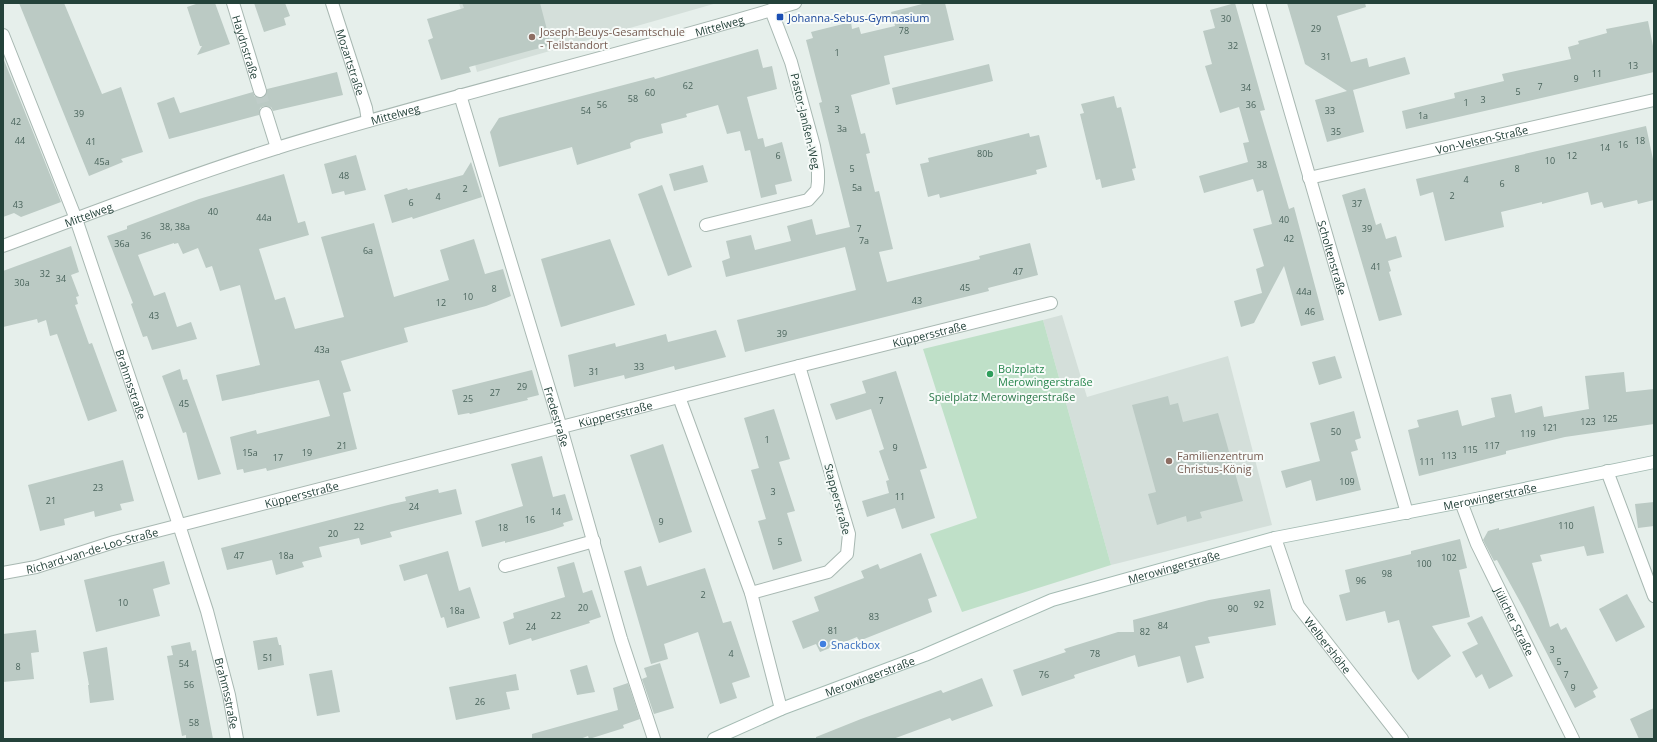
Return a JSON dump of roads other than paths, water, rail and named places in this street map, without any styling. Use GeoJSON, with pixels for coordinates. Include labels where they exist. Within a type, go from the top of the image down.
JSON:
{"type":"FeatureCollection","features":[{"type":"Feature","properties":{"kind":"street","name":"Haydnstraße"},"geometry":{"type":"LineString","coordinates":[[233,3],[260,91]]}},
{"type":"Feature","properties":{"kind":"street","name":"Mozartstraße"},"geometry":{"type":"LineString","coordinates":[[332,3],[366,108],[368,121]]}},
{"type":"Feature","properties":{"kind":"street","name":"Mittelweg"},"geometry":{"type":"LineString","coordinates":[[3,246],[142,193],[277,148],[460,95],[680,37],[795,3]]}},
{"type":"Feature","properties":{"kind":"street","name":"Scholtenstraße"},"geometry":{"type":"LineString","coordinates":[[1259,3],[1407,513]]}},
{"type":"Feature","properties":{"kind":"street","name":"Pastor-Janßen-Weg"},"geometry":{"type":"LineString","coordinates":[[706,225],[808,200],[816,190],[818,171],[814,146],[792,62],[771,10]]}},
{"type":"Feature","properties":{"kind":"street","name":"Brahmsstraße"},"geometry":{"type":"LineString","coordinates":[[3,35],[76,219],[180,525],[213,634],[229,695],[237,739]]}},
{"type":"Feature","properties":{"kind":"street","name":"Fredestraße"},"geometry":{"type":"LineString","coordinates":[[460,95],[561,428],[621,639],[654,739]]}},
{"type":"Feature","properties":{"kind":"street","name":"Von-Velsen-Straße"},"geometry":{"type":"LineString","coordinates":[[1309,178],[1654,100]]}},
{"type":"Feature","properties":{"kind":"street"},"geometry":{"type":"LineString","coordinates":[[266,113],[277,148]]}},
{"type":"Feature","properties":{"kind":"street","name":"Küppersstraße"},"geometry":{"type":"LineString","coordinates":[[180,525],[1051,303]]}},
{"type":"Feature","properties":{"kind":"street","name":"Stapperstraße"},"geometry":{"type":"LineString","coordinates":[[751,593],[828,572],[847,554],[849,534],[799,366]]}},
{"type":"Feature","properties":{"kind":"street"},"geometry":{"type":"LineString","coordinates":[[679,397],[751,593],[781,709]]}},
{"type":"Feature","properties":{"kind":"street","name":"Merowingerstraße"},"geometry":{"type":"LineString","coordinates":[[716,739],[781,709],[925,655],[1052,600],[1275,538],[1407,513],[1654,462]]}},
{"type":"Feature","properties":{"kind":"street"},"geometry":{"type":"LineString","coordinates":[[1607,471],[1654,596]]}},
{"type":"Feature","properties":{"kind":"street","name":"Jülicher Straße"},"geometry":{"type":"LineString","coordinates":[[1461,502],[1477,544],[1573,739]]}},
{"type":"Feature","properties":{"kind":"street","name":"Richard-van-de-Loo-Straße"},"geometry":{"type":"LineString","coordinates":[[3,573],[36,567],[114,542],[180,525]]}},
{"type":"Feature","properties":{"kind":"street","name":"Welbershöhe"},"geometry":{"type":"LineString","coordinates":[[1275,538],[1298,606],[1402,739]]}},
{"type":"Feature","properties":{"kind":"street"},"geometry":{"type":"LineString","coordinates":[[505,566],[594,541]]}},
{"type":"Feature","properties":{"kind":"tunnel"},"geometry":{"type":"LineString","coordinates":[[260,91],[266,113]]}},
{"type":"Feature","properties":{"kind":"place","name":"Johanna-Sebus-Gymnasium"},"geometry":{"type":"Point","coordinates":[780,17]}},
{"type":"Feature","properties":{"kind":"place","name":"Joseph-Beuys-Gesamtschule - Teilstandort"},"geometry":{"type":"Point","coordinates":[532,37]}},
{"type":"Feature","properties":{"kind":"place","name":"Bolzplatz Merowingerstraße"},"geometry":{"type":"Point","coordinates":[990,374]}},
{"type":"Feature","properties":{"kind":"place","name":"Familienzentrum Christus-König"},"geometry":{"type":"Point","coordinates":[1169,461]}},
{"type":"Feature","properties":{"kind":"place","name":"Snackbox"},"geometry":{"type":"Point","coordinates":[823,644]}},
{"type":"Feature","properties":{"kind":"park label","name":"Spielplatz Merowingerstraße"},"geometry":{"type":"Point","coordinates":[1002,396]}}]}
